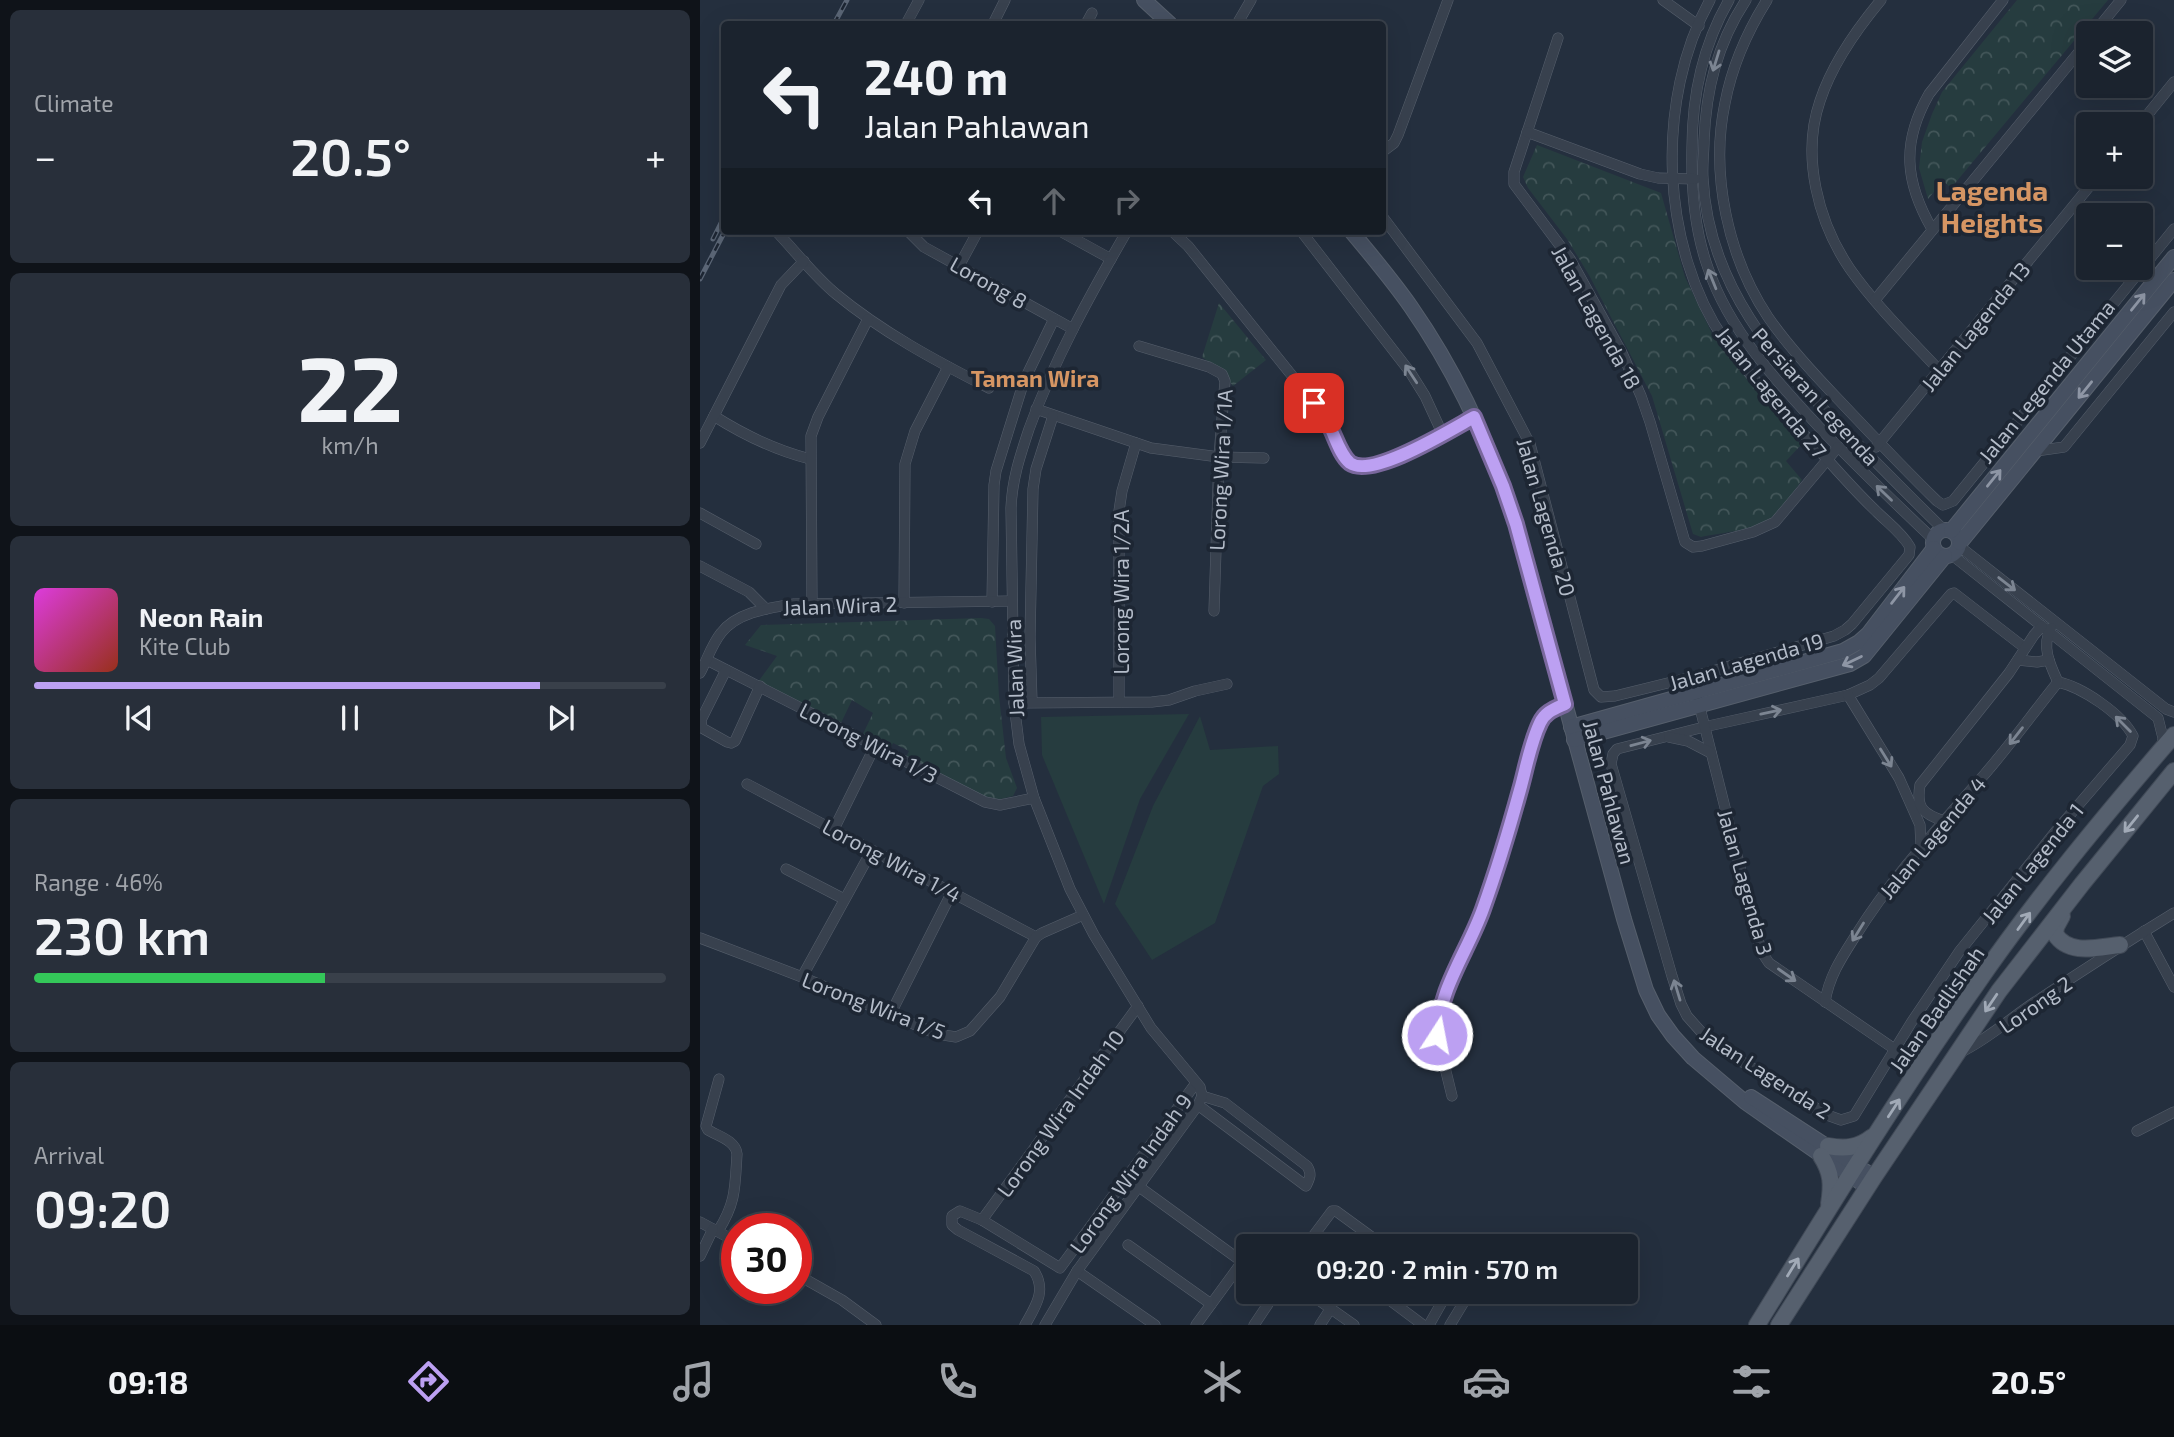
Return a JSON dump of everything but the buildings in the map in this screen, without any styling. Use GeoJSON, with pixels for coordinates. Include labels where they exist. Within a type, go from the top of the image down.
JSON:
{"type":"FeatureCollection","features":[{"type":"Feature","properties":{"kind":"main road","name":"Jalan Badlishah"},"geometry":{"type":"LineString","coordinates":[[1757,1325],[1853,1170],[1990,965],[2078,851],[2174,735]]}},
{"type":"Feature","properties":{"kind":"main road","name":"Jalan Badlishah"},"geometry":{"type":"LineString","coordinates":[[1780,1325],[1871,1182],[1999,991],[2174,771]]}},
{"type":"Feature","properties":{"kind":"main road"},"geometry":{"type":"LineString","coordinates":[[2082,884],[2056,927],[2057,939],[2063,944],[2082,949],[2115,948]]}},
{"type":"Feature","properties":{"kind":"main road"},"geometry":{"type":"LineString","coordinates":[[1828,1210],[1832,1188],[1825,1151],[1858,1146],[1877,1133]]}},
{"type":"Feature","properties":{"kind":"street"},"geometry":{"type":"LineString","coordinates":[[908,21],[919,0]]}},
{"type":"Feature","properties":{"kind":"street"},"geometry":{"type":"LineString","coordinates":[[994,21],[1005,0]]}},
{"type":"Feature","properties":{"kind":"street"},"geometry":{"type":"LineString","coordinates":[[1144,0],[1167,21]]}},
{"type":"Feature","properties":{"kind":"street"},"geometry":{"type":"LineString","coordinates":[[1239,21],[1251,0]]}},
{"type":"Feature","properties":{"kind":"street"},"geometry":{"type":"LineString","coordinates":[[1386,149],[1394,143],[1398,135],[1448,0]]}},
{"type":"Feature","properties":{"kind":"street"},"geometry":{"type":"LineString","coordinates":[[1663,0],[1699,26]]}},
{"type":"Feature","properties":{"kind":"street","name":"Jalan Lagenda 27"},"geometry":{"type":"LineString","coordinates":[[1710,0],[1692,43],[1675,105],[1672,179],[1680,232],[1691,274],[1724,339],[1742,363],[1827,460],[1904,539],[1910,547],[1909,555]]}},
{"type":"Feature","properties":{"kind":"street","name":"Persiaran Legenda"},"geometry":{"type":"LineString","coordinates":[[1729,0],[1709,42],[1698,83],[1692,137],[1691,179],[1695,219],[1708,270],[1726,310],[1758,357],[1795,401],[1838,447],[1947,544]]}},
{"type":"Feature","properties":{"kind":"street","name":"Persiaran Legenda"},"geometry":{"type":"LineString","coordinates":[[1746,0],[1721,45],[1706,107],[1703,178],[1715,246],[1731,288],[1765,342],[1947,544]]}},
{"type":"Feature","properties":{"kind":"street"},"geometry":{"type":"LineString","coordinates":[[1767,0],[1741,50],[1723,112],[1722,177],[1729,223],[1746,275],[1768,316],[1811,371],[1937,502],[1943,505],[1953,501],[2174,229]]}},
{"type":"Feature","properties":{"kind":"street"},"geometry":{"type":"LineString","coordinates":[[1881,0],[1844,50],[1825,87],[1813,138],[1816,192],[1824,217],[1848,267],[1939,370]]}},
{"type":"Feature","properties":{"kind":"street"},"geometry":{"type":"LineString","coordinates":[[1932,229],[1910,175],[1908,158],[1916,121],[1929,94],[2003,0]]}},
{"type":"Feature","properties":{"kind":"street"},"geometry":{"type":"LineString","coordinates":[[2104,21],[2121,0]]}},
{"type":"Feature","properties":{"kind":"street"},"geometry":{"type":"LineString","coordinates":[[1088,21],[1092,13]]}},
{"type":"Feature","properties":{"kind":"street","name":"Jalan Lagenda 18"},"geometry":{"type":"LineString","coordinates":[[1558,38],[1514,172],[1514,184],[1570,259],[1627,364],[1650,422],[1685,541],[1689,546],[1696,547],[1769,526],[1784,513],[1838,447]]}},
{"type":"Feature","properties":{"kind":"street"},"geometry":{"type":"LineString","coordinates":[[1875,300],[2076,55]]}},
{"type":"Feature","properties":{"kind":"street"},"geometry":{"type":"LineString","coordinates":[[2150,112],[2174,82]]}},
{"type":"Feature","properties":{"kind":"street"},"geometry":{"type":"LineString","coordinates":[[1527,132],[1640,174],[1672,179],[1703,178]]}},
{"type":"Feature","properties":{"kind":"street","name":"Jalan Lagenda 13"},"geometry":{"type":"LineString","coordinates":[[1869,455],[2087,189]]}},
{"type":"Feature","properties":{"kind":"street","name":"Jalan Lagenda 20"},"geometry":{"type":"LineString","coordinates":[[1386,221],[1477,343],[1530,444],[1594,690]]}},
{"type":"Feature","properties":{"kind":"street"},"geometry":{"type":"LineString","coordinates":[[780,235],[834,292],[868,319],[989,388]]}},
{"type":"Feature","properties":{"kind":"street","name":"Lorong 8"},"geometry":{"type":"LineString","coordinates":[[912,235],[924,247],[1073,329]]}},
{"type":"Feature","properties":{"kind":"street"},"geometry":{"type":"LineString","coordinates":[[959,266],[976,235]]}},
{"type":"Feature","properties":{"kind":"street"},"geometry":{"type":"LineString","coordinates":[[1067,235],[1111,259]]}},
{"type":"Feature","properties":{"kind":"street","name":"Jalan Wira"},"geometry":{"type":"LineString","coordinates":[[1125,235],[1073,329],[1041,395],[1013,480],[1011,508],[1014,702],[1019,744],[1034,798],[1070,889],[1156,1035],[1196,1083],[1200,1101]]}},
{"type":"Feature","properties":{"kind":"street"},"geometry":{"type":"LineString","coordinates":[[1176,235],[1314,403],[1350,463],[1363,467],[1395,458],[1474,417]]}},
{"type":"Feature","properties":{"kind":"street"},"geometry":{"type":"LineString","coordinates":[[1304,235],[1410,372],[1425,396],[1443,435]]}},
{"type":"Feature","properties":{"kind":"street","name":"Jalan Pahlawan"},"geometry":{"type":"LineString","coordinates":[[1355,235],[1420,320],[1449,368],[1474,417],[1503,486],[1516,524],[1616,893],[1646,990],[1658,1015],[1693,1058],[1727,1086],[1780,1114],[1825,1151],[1871,1182]]}},
{"type":"Feature","properties":{"kind":"street","name":"Jalan Legenda Utama"},"geometry":{"type":"LineString","coordinates":[[1947,544],[2174,257]]}},
{"type":"Feature","properties":{"kind":"street"},"geometry":{"type":"LineString","coordinates":[[700,443],[781,285],[804,261]]}},
{"type":"Feature","properties":{"kind":"street","name":"Jalan Legenda Utama"},"geometry":{"type":"LineString","coordinates":[[1947,544],[2036,451],[2174,280]]}},
{"type":"Feature","properties":{"kind":"street"},"geometry":{"type":"LineString","coordinates":[[2036,451],[2064,447],[2174,312]]}},
{"type":"Feature","properties":{"kind":"street","name":"Jalan Wira"},"geometry":{"type":"LineString","coordinates":[[992,602],[996,471],[1024,381],[1054,318]]}},
{"type":"Feature","properties":{"kind":"street"},"geometry":{"type":"LineString","coordinates":[[812,604],[811,436],[868,319]]}},
{"type":"Feature","properties":{"kind":"street","name":"Lorong Wira 1/1A"},"geometry":{"type":"LineString","coordinates":[[1139,346],[1209,367],[1222,374],[1225,380],[1219,457],[1214,611]]}},
{"type":"Feature","properties":{"kind":"street"},"geometry":{"type":"LineString","coordinates":[[904,603],[905,464],[915,431],[948,367]]}},
{"type":"Feature","properties":{"kind":"street"},"geometry":{"type":"LineString","coordinates":[[1036,409],[1136,443],[1172,452],[1264,458]]}},
{"type":"Feature","properties":{"kind":"street"},"geometry":{"type":"LineString","coordinates":[[714,416],[756,440],[783,452],[810,459]]}},
{"type":"Feature","properties":{"kind":"street"},"geometry":{"type":"LineString","coordinates":[[1032,702],[1030,625],[1033,489],[1053,416]]}},
{"type":"Feature","properties":{"kind":"street","name":"Lorong Wira 1/2A"},"geometry":{"type":"LineString","coordinates":[[1119,701],[1119,511],[1136,443]]}},
{"type":"Feature","properties":{"kind":"street"},"geometry":{"type":"LineString","coordinates":[[700,513],[756,544]]}},
{"type":"Feature","properties":{"kind":"street"},"geometry":{"type":"LineString","coordinates":[[1947,544],[2055,622],[2165,709],[2174,712]]}},
{"type":"Feature","properties":{"kind":"street"},"geometry":{"type":"LineString","coordinates":[[1947,544],[2045,629],[2158,718],[2162,730],[2162,749]]}},
{"type":"Feature","properties":{"kind":"street"},"geometry":{"type":"LineString","coordinates":[[1573,733],[1697,699],[1833,656],[1852,647],[1868,634],[1947,544]]}},
{"type":"Feature","properties":{"kind":"street","name":"Jalan Lagenda 19"},"geometry":{"type":"LineString","coordinates":[[1594,690],[1601,697],[1615,696],[1692,677],[1840,634],[1852,624],[1909,555]]}},
{"type":"Feature","properties":{"kind":"street"},"geometry":{"type":"LineString","coordinates":[[700,566],[749,592],[766,609]]}},
{"type":"Feature","properties":{"kind":"street","name":"Jalan Lagenda 2"},"geometry":{"type":"LineString","coordinates":[[1841,1121],[1827,1115],[1733,1055],[1694,1025],[1681,1004],[1611,764],[1613,754],[1617,749],[1704,727],[1848,695],[1870,685],[1954,593],[2025,648]]}},
{"type":"Feature","properties":{"kind":"street","name":"Jalan Wira 2"},"geometry":{"type":"LineString","coordinates":[[700,673],[720,634],[732,622],[766,609],[794,604],[1012,601]]}},
{"type":"Feature","properties":{"kind":"street"},"geometry":{"type":"LineString","coordinates":[[1944,821],[1923,811],[1919,802],[1920,785],[2025,648],[2055,622]]}},
{"type":"Feature","properties":{"kind":"street"},"geometry":{"type":"LineString","coordinates":[[2045,629],[2049,660],[2058,682]]}},
{"type":"Feature","properties":{"kind":"street","name":"Lorong Wira 1/3"},"geometry":{"type":"LineString","coordinates":[[707,660],[985,802],[1000,805],[1034,798]]}},
{"type":"Feature","properties":{"kind":"street"},"geometry":{"type":"LineString","coordinates":[[2018,660],[2049,660]]}},
{"type":"Feature","properties":{"kind":"street"},"geometry":{"type":"LineString","coordinates":[[726,670],[700,725],[727,742],[735,741],[760,686]]}},
{"type":"Feature","properties":{"kind":"street","name":"Jalan Lagenda 3"},"geometry":{"type":"LineString","coordinates":[[1692,677],[1761,951],[1769,964],[1896,1050]]}},
{"type":"Feature","properties":{"kind":"street","name":"Jalan Lagenda 4"},"geometry":{"type":"LineString","coordinates":[[1825,1002],[1833,972],[1872,909],[2058,682]]}},
{"type":"Feature","properties":{"kind":"street","name":"Jalan Lagenda 1"},"geometry":{"type":"LineString","coordinates":[[1841,1121],[1854,1116],[1911,1023],[1959,952],[2056,831],[2130,745],[2133,736],[2129,727],[2087,692],[2058,682]]}},
{"type":"Feature","properties":{"kind":"street"},"geometry":{"type":"LineString","coordinates":[[1014,702],[1168,700],[1227,684]]}},
{"type":"Feature","properties":{"kind":"street"},"geometry":{"type":"LineString","coordinates":[[1848,695],[1899,778],[1920,825],[1921,846]]}},
{"type":"Feature","properties":{"kind":"street"},"geometry":{"type":"LineString","coordinates":[[1452,1096],[1437,1035],[1439,1015],[1449,982],[1471,941],[1483,909],[1539,724],[1550,711],[1565,704]]}},
{"type":"Feature","properties":{"kind":"street"},"geometry":{"type":"LineString","coordinates":[[1665,737],[1688,741],[1711,753]]}},
{"type":"Feature","properties":{"kind":"street"},"geometry":{"type":"LineString","coordinates":[[834,829],[875,746]]}},
{"type":"Feature","properties":{"kind":"street"},"geometry":{"type":"LineString","coordinates":[[1899,778],[1920,785]]}},
{"type":"Feature","properties":{"kind":"street","name":"Lorong Wira 1/4"},"geometry":{"type":"LineString","coordinates":[[747,784],[1036,937]]}},
{"type":"Feature","properties":{"kind":"street"},"geometry":{"type":"LineString","coordinates":[[802,977],[872,850]]}},
{"type":"Feature","properties":{"kind":"street"},"geometry":{"type":"LineString","coordinates":[[786,869],[844,900]]}},
{"type":"Feature","properties":{"kind":"street"},"geometry":{"type":"LineString","coordinates":[[890,1014],[953,892]]}},
{"type":"Feature","properties":{"kind":"street","name":"Lorong 2"},"geometry":{"type":"LineString","coordinates":[[1958,1053],[1991,1034],[2115,948],[2174,913]]}},
{"type":"Feature","properties":{"kind":"street"},"geometry":{"type":"LineString","coordinates":[[1036,937],[1083,915]]}},
{"type":"Feature","properties":{"kind":"street"},"geometry":{"type":"LineString","coordinates":[[2144,931],[2174,987]]}},
{"type":"Feature","properties":{"kind":"street","name":"Lorong Wira 1/5"},"geometry":{"type":"LineString","coordinates":[[700,938],[945,1036],[963,1035],[970,1031],[1000,997],[1036,937]]}},
{"type":"Feature","properties":{"kind":"street","name":"Lorong Wira Indah 10"},"geometry":{"type":"LineString","coordinates":[[982,1220],[1138,1006]]}},
{"type":"Feature","properties":{"kind":"street"},"geometry":{"type":"LineString","coordinates":[[700,1256],[730,1211],[734,1198],[737,1149],[706,1126],[719,1079]]}},
{"type":"Feature","properties":{"kind":"street","name":"Lorong Wira Indah 9"},"geometry":{"type":"LineString","coordinates":[[1025,1325],[1040,1294],[1041,1283],[1034,1271],[958,1230],[952,1225],[952,1216],[960,1211],[982,1220],[1060,1268],[1196,1083]]}},
{"type":"Feature","properties":{"kind":"street"},"geometry":{"type":"LineString","coordinates":[[1200,1101],[1225,1103],[1307,1166],[1311,1171],[1306,1186],[1200,1101]]}},
{"type":"Feature","properties":{"kind":"street"},"geometry":{"type":"LineString","coordinates":[[1045,1325],[1075,1274],[1200,1101]]}},
{"type":"Feature","properties":{"kind":"street"},"geometry":{"type":"LineString","coordinates":[[2137,1131],[2174,1112]]}},
{"type":"Feature","properties":{"kind":"street"},"geometry":{"type":"LineString","coordinates":[[1138,1186],[1236,1257]]}},
{"type":"Feature","properties":{"kind":"street"},"geometry":{"type":"LineString","coordinates":[[1315,1234],[1332,1211],[1336,1211],[1368,1234]]}},
{"type":"Feature","properties":{"kind":"street"},"geometry":{"type":"LineString","coordinates":[[700,1222],[721,1233]]}},
{"type":"Feature","properties":{"kind":"street"},"geometry":{"type":"LineString","coordinates":[[1128,1245],[1211,1304]]}},
{"type":"Feature","properties":{"kind":"street"},"geometry":{"type":"LineString","coordinates":[[1060,1268],[1075,1274],[1155,1325]]}},
{"type":"Feature","properties":{"kind":"street"},"geometry":{"type":"LineString","coordinates":[[1196,1325],[1236,1275]]}},
{"type":"Feature","properties":{"kind":"street"},"geometry":{"type":"LineString","coordinates":[[812,1283],[842,1300],[876,1325]]}},
{"type":"Feature","properties":{"kind":"street"},"geometry":{"type":"LineString","coordinates":[[1254,1325],[1268,1304]]}},
{"type":"Feature","properties":{"kind":"street"},"geometry":{"type":"LineString","coordinates":[[1325,1304],[1354,1325]]}},
{"type":"Feature","properties":{"kind":"street"},"geometry":{"type":"LineString","coordinates":[[1396,1304],[1423,1325]]}},
{"type":"Feature","properties":{"kind":"street"},"geometry":{"type":"LineString","coordinates":[[1429,1325],[1441,1304]]}},
{"type":"Feature","properties":{"kind":"street"},"geometry":{"type":"LineString","coordinates":[[1450,1325],[1463,1304]]}},
{"type":"Feature","properties":{"kind":"street"},"geometry":{"type":"LineString","coordinates":[[1320,1325],[1331,1308]]}},
{"type":"Feature","properties":{"kind":"green space"},"geometry":{"type":"Polygon","coordinates":[[[2017,0],[2108,0],[2090,21],[2076,21],[2076,38],[1951,188],[1943,181],[1928,199],[1919,168],[1922,142],[1942,92],[2017,0]]]}},
{"type":"Feature","properties":{"kind":"green space"},"geometry":{"type":"Polygon","coordinates":[[[1537,145],[1661,193],[1685,277],[1714,338],[1801,445],[1786,461],[1802,480],[1775,515],[1749,528],[1701,537],[1693,534],[1652,396],[1589,275],[1523,177],[1537,145]]]}},
{"type":"Feature","properties":{"kind":"green space"},"geometry":{"type":"Polygon","coordinates":[[[1219,303],[1266,360],[1233,386],[1222,372],[1202,357],[1219,303]]]}},
{"type":"Feature","properties":{"kind":"green space"},"geometry":{"type":"Polygon","coordinates":[[[989,619],[995,626],[1006,758],[1017,788],[1013,796],[993,801],[906,757],[909,751],[893,743],[890,749],[863,734],[873,713],[852,700],[841,723],[758,682],[777,656],[745,645],[761,625],[989,619]]]}},
{"type":"Feature","properties":{"kind":"green space"},"geometry":{"type":"Polygon","coordinates":[[[1189,714],[1140,799],[1104,904],[1042,755],[1041,717],[1189,714]]]}},
{"type":"Feature","properties":{"kind":"green space"},"geometry":{"type":"Polygon","coordinates":[[[1200,716],[1210,750],[1278,746],[1279,774],[1263,786],[1215,923],[1152,960],[1115,904],[1153,806],[1200,716]]]}},
{"type":"Feature","properties":{"kind":"railway"},"geometry":{"type":"LineString","coordinates":[[836,21],[847,0]]}},
{"type":"Feature","properties":{"kind":"railway"},"geometry":{"type":"LineString","coordinates":[[713,239],[721,223]]}},
{"type":"Feature","properties":{"kind":"railway"},"geometry":{"type":"LineString","coordinates":[[700,279],[723,235]]}},
{"type":"Feature","properties":{"kind":"district","name":"Lagenda Heights"},"geometry":{"type":"Point","coordinates":[1992,206]}},
{"type":"Feature","properties":{"kind":"district","name":"Taman Wira"},"geometry":{"type":"Point","coordinates":[1035,378]}},
{"type":"Feature","properties":{"kind":"route"},"geometry":{"type":"LineString","coordinates":[[1314,403],[1346,458],[1350,463],[1363,467],[1407,453],[1474,417],[1516,524],[1565,704],[1550,711],[1539,724],[1483,909],[1471,941],[1446,990],[1437,1035]]}}]}
